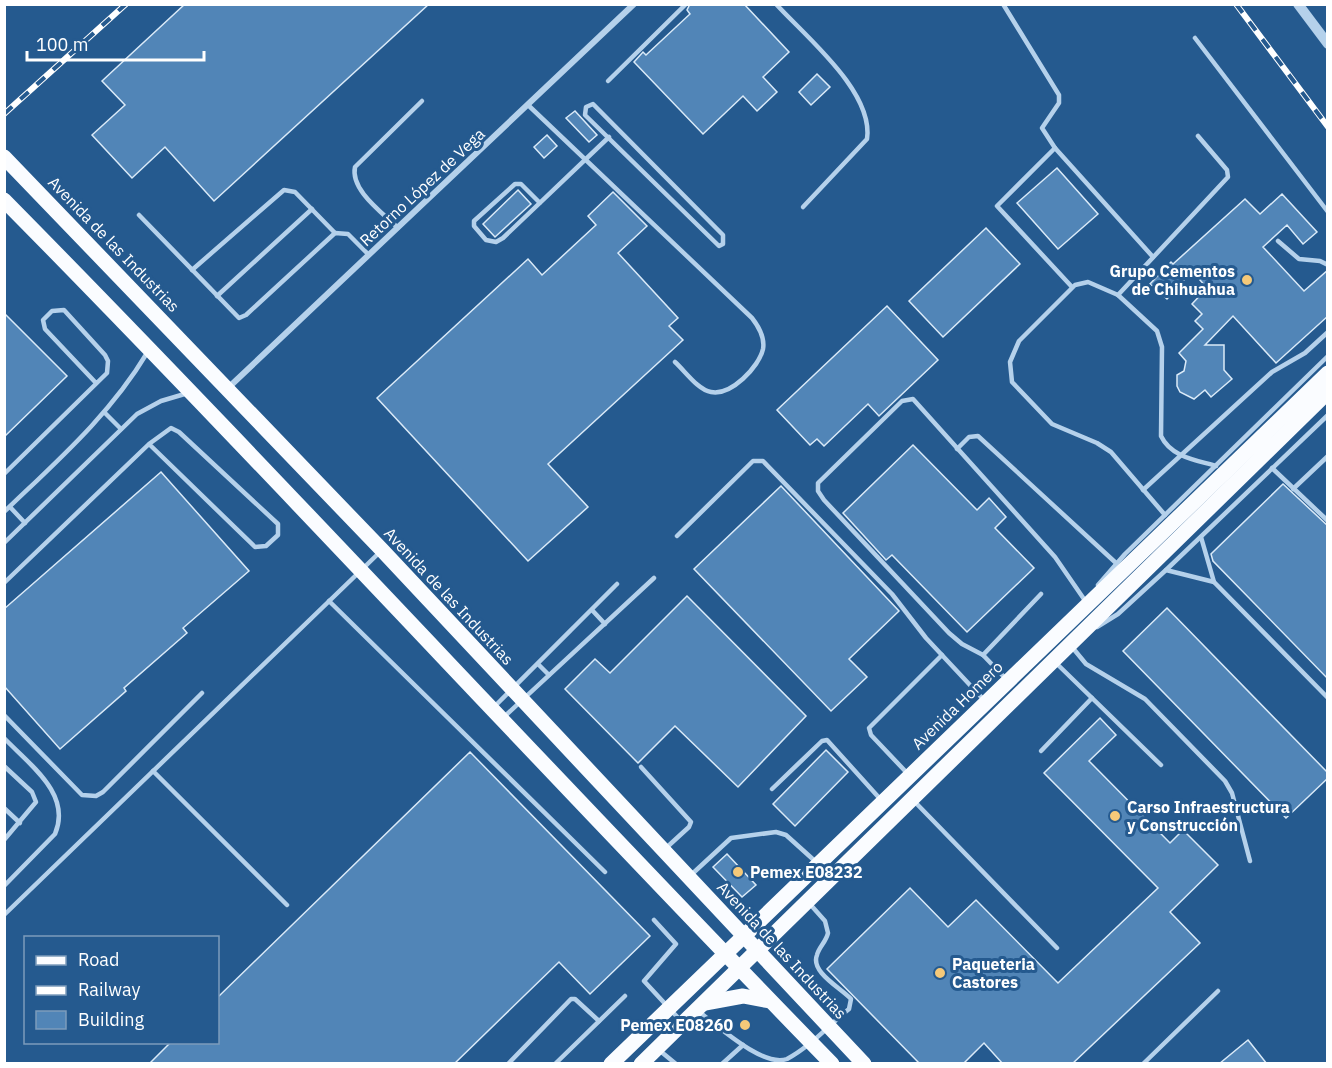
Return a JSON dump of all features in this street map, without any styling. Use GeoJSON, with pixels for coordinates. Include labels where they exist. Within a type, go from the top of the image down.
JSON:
{"type":"FeatureCollection","features":[{"type":"Feature","properties":{"kind":"main road","name":"Avenida de las Industrias"},"geometry":{"type":"LineString","coordinates":[[4,157],[382,550],[864,1064]]}},
{"type":"Feature","properties":{"kind":"main road"},"geometry":{"type":"LineString","coordinates":[[4,200],[208,407],[737,969],[832,1064]]}},
{"type":"Feature","properties":{"kind":"main road","name":"Avenida Homero"},"geometry":{"type":"LineString","coordinates":[[641,1064],[1083,633],[1268,441],[1328,373]]}},
{"type":"Feature","properties":{"kind":"main road"},"geometry":{"type":"LineString","coordinates":[[208,407],[228,388]]}},
{"type":"Feature","properties":{"kind":"main road","name":"Avenida Homero"},"geometry":{"type":"LineString","coordinates":[[611,1064],[1075,617],[1268,441],[1328,392]]}},
{"type":"Feature","properties":{"kind":"main road"},"geometry":{"type":"LineString","coordinates":[[699,1007],[721,998],[743,996],[771,1001]]}},
{"type":"Feature","properties":{"kind":"street","name":"Retorno López de Vega"},"geometry":{"type":"LineString","coordinates":[[228,388],[634,4]]}},
{"type":"Feature","properties":{"kind":"street"},"geometry":{"type":"LineString","coordinates":[[1302,6],[1328,44]]}},
{"type":"Feature","properties":{"kind":"lane"},"geometry":{"type":"LineString","coordinates":[[608,81],[686,4]]}},
{"type":"Feature","properties":{"kind":"lane"},"geometry":{"type":"LineString","coordinates":[[776,4],[850,83],[861,100],[869,127],[867,139],[803,207]]}},
{"type":"Feature","properties":{"kind":"lane"},"geometry":{"type":"LineString","coordinates":[[1003,4],[1059,95],[1059,103],[1042,128],[1055,148],[1153,257]]}},
{"type":"Feature","properties":{"kind":"lane"},"geometry":{"type":"LineString","coordinates":[[1195,38],[1328,212]]}},
{"type":"Feature","properties":{"kind":"lane"},"geometry":{"type":"LineString","coordinates":[[398,228],[359,188],[353,174],[355,166],[422,101]]}},
{"type":"Feature","properties":{"kind":"lane"},"geometry":{"type":"LineString","coordinates":[[593,104],[600,109],[723,235],[723,244],[719,246],[609,137],[585,115],[590,105],[593,104]]}},
{"type":"Feature","properties":{"kind":"lane"},"geometry":{"type":"LineString","coordinates":[[528,105],[752,318],[760,331],[763,350],[753,368],[740,381],[724,390],[713,393],[704,390],[675,362]]}},
{"type":"Feature","properties":{"kind":"lane"},"geometry":{"type":"LineString","coordinates":[[1118,295],[1229,175],[1198,136]]}},
{"type":"Feature","properties":{"kind":"lane"},"geometry":{"type":"LineString","coordinates":[[540,203],[521,184],[515,184],[474,221],[474,226],[486,240],[500,240],[587,160],[609,137]]}},
{"type":"Feature","properties":{"kind":"lane"},"geometry":{"type":"LineString","coordinates":[[1055,148],[997,206],[1072,287]]}},
{"type":"Feature","properties":{"kind":"lane"},"geometry":{"type":"LineString","coordinates":[[192,270],[284,190],[295,192],[335,233],[348,234],[369,255]]}},
{"type":"Feature","properties":{"kind":"lane"},"geometry":{"type":"LineString","coordinates":[[217,297],[312,209]]}},
{"type":"Feature","properties":{"kind":"lane"},"geometry":{"type":"LineString","coordinates":[[139,215],[237,317],[243,317],[335,233]]}},
{"type":"Feature","properties":{"kind":"lane"},"geometry":{"type":"LineString","coordinates":[[1278,241],[1299,259],[1320,261],[1328,265]]}},
{"type":"Feature","properties":{"kind":"lane"},"geometry":{"type":"LineString","coordinates":[[1165,515],[1105,448],[1052,424],[1012,382],[1010,362],[1018,341],[1072,287],[1088,282],[1118,295],[1157,331],[1162,347],[1161,436],[1168,448],[1180,455],[1216,466]]}},
{"type":"Feature","properties":{"kind":"lane"},"geometry":{"type":"LineString","coordinates":[[4,474],[107,373],[108,362],[105,355],[64,310],[52,311],[43,320],[45,329],[96,383]]}},
{"type":"Feature","properties":{"kind":"lane"},"geometry":{"type":"LineString","coordinates":[[1143,490],[1272,372],[1305,352],[1328,333]]}},
{"type":"Feature","properties":{"kind":"lane"},"geometry":{"type":"LineString","coordinates":[[4,512],[105,413],[122,393],[150,348]]}},
{"type":"Feature","properties":{"kind":"lane"},"geometry":{"type":"LineString","coordinates":[[1075,617],[1116,563],[1328,356]]}},
{"type":"Feature","properties":{"kind":"lane"},"geometry":{"type":"LineString","coordinates":[[4,543],[121,429],[147,407],[192,391]]}},
{"type":"Feature","properties":{"kind":"lane"},"geometry":{"type":"LineString","coordinates":[[1008,681],[983,655],[962,644],[949,633],[824,500],[817,485],[906,399],[913,399],[1055,557],[1086,602]]}},
{"type":"Feature","properties":{"kind":"lane"},"geometry":{"type":"LineString","coordinates":[[105,413],[121,429]]}},
{"type":"Feature","properties":{"kind":"lane"},"geometry":{"type":"LineString","coordinates":[[1083,633],[1110,620],[1326,418]]}},
{"type":"Feature","properties":{"kind":"lane"},"geometry":{"type":"LineString","coordinates":[[4,583],[149,444],[166,429],[179,432],[278,524],[278,535],[266,546],[255,547],[149,444]]}},
{"type":"Feature","properties":{"kind":"lane"},"geometry":{"type":"LineString","coordinates":[[957,449],[969,437],[978,436],[1116,563]]}},
{"type":"Feature","properties":{"kind":"lane"},"geometry":{"type":"LineString","coordinates":[[1293,489],[1328,456]]}},
{"type":"Feature","properties":{"kind":"lane"},"geometry":{"type":"LineString","coordinates":[[677,536],[753,461],[763,461],[892,594],[942,655],[986,702]]}},
{"type":"Feature","properties":{"kind":"lane"},"geometry":{"type":"LineString","coordinates":[[1272,468],[1328,521]]}},
{"type":"Feature","properties":{"kind":"lane"},"geometry":{"type":"LineString","coordinates":[[10,507],[25,523]]}},
{"type":"Feature","properties":{"kind":"lane"},"geometry":{"type":"LineString","coordinates":[[1201,537],[1214,582],[1328,698]]}},
{"type":"Feature","properties":{"kind":"lane"},"geometry":{"type":"LineString","coordinates":[[4,915],[382,550]]}},
{"type":"Feature","properties":{"kind":"lane"},"geometry":{"type":"LineString","coordinates":[[1166,570],[1214,582]]}},
{"type":"Feature","properties":{"kind":"lane"},"geometry":{"type":"LineString","coordinates":[[497,713],[518,694],[549,675],[654,578]]}},
{"type":"Feature","properties":{"kind":"lane"},"geometry":{"type":"LineString","coordinates":[[497,713],[518,694],[538,664],[617,584]]}},
{"type":"Feature","properties":{"kind":"lane"},"geometry":{"type":"LineString","coordinates":[[983,655],[1041,594]]}},
{"type":"Feature","properties":{"kind":"lane"},"geometry":{"type":"LineString","coordinates":[[329,601],[605,872]]}},
{"type":"Feature","properties":{"kind":"lane"},"geometry":{"type":"LineString","coordinates":[[592,610],[605,624]]}},
{"type":"Feature","properties":{"kind":"lane"},"geometry":{"type":"LineString","coordinates":[[1070,645],[1086,664],[1145,699],[1226,781],[1232,793],[1250,861]]}},
{"type":"Feature","properties":{"kind":"lane"},"geometry":{"type":"LineString","coordinates":[[909,775],[871,735],[869,728],[942,655]]}},
{"type":"Feature","properties":{"kind":"lane"},"geometry":{"type":"LineString","coordinates":[[1054,661],[1161,765]]}},
{"type":"Feature","properties":{"kind":"lane"},"geometry":{"type":"LineString","coordinates":[[538,664],[549,675]]}},
{"type":"Feature","properties":{"kind":"lane"},"geometry":{"type":"LineString","coordinates":[[4,715],[82,795],[96,796],[103,792],[202,693]]}},
{"type":"Feature","properties":{"kind":"lane"},"geometry":{"type":"LineString","coordinates":[[1041,751],[1092,698]]}},
{"type":"Feature","properties":{"kind":"lane"},"geometry":{"type":"LineString","coordinates":[[4,738],[46,782],[57,797],[61,810],[60,824],[55,834],[4,886]]}},
{"type":"Feature","properties":{"kind":"lane"},"geometry":{"type":"LineString","coordinates":[[772,789],[822,741],[827,740],[882,801]]}},
{"type":"Feature","properties":{"kind":"lane"},"geometry":{"type":"LineString","coordinates":[[4,766],[35,796],[34,806],[4,840]]}},
{"type":"Feature","properties":{"kind":"lane"},"geometry":{"type":"LineString","coordinates":[[641,767],[691,822],[689,827],[664,850]]}},
{"type":"Feature","properties":{"kind":"lane"},"geometry":{"type":"LineString","coordinates":[[153,771],[287,905]]}},
{"type":"Feature","properties":{"kind":"lane"},"geometry":{"type":"LineString","coordinates":[[912,799],[1057,948]]}},
{"type":"Feature","properties":{"kind":"lane"},"geometry":{"type":"LineString","coordinates":[[4,808],[20,823]]}},
{"type":"Feature","properties":{"kind":"lane"},"geometry":{"type":"LineString","coordinates":[[689,877],[731,838],[776,832],[786,835],[818,863]]}},
{"type":"Feature","properties":{"kind":"lane"},"geometry":{"type":"LineString","coordinates":[[699,1007],[759,1058],[771,1062],[788,1059],[849,1009],[852,1003],[849,997],[821,972],[816,963],[816,956],[828,933],[825,921],[807,901]]}},
{"type":"Feature","properties":{"kind":"lane"},"geometry":{"type":"LineString","coordinates":[[654,920],[676,944],[644,981],[682,1023]]}},
{"type":"Feature","properties":{"kind":"lane"},"geometry":{"type":"LineString","coordinates":[[1143,1064],[1218,991]]}},
{"type":"Feature","properties":{"kind":"lane"},"geometry":{"type":"LineString","coordinates":[[555,1064],[625,996]]}},
{"type":"Feature","properties":{"kind":"lane"},"geometry":{"type":"LineString","coordinates":[[508,1064],[571,999],[575,999],[599,1021]]}},
{"type":"Feature","properties":{"kind":"lane"},"geometry":{"type":"LineString","coordinates":[[722,1064],[743,1045]]}},
{"type":"Feature","properties":{"kind":"lane"},"geometry":{"type":"LineString","coordinates":[[657,1048],[676,1064]]}},
{"type":"Feature","properties":{"kind":"building"},"geometry":{"type":"Polygon","coordinates":[[[185,4],[429,4],[214,201],[165,147],[132,178],[92,135],[125,105],[102,81],[185,4]]]}},
{"type":"Feature","properties":{"kind":"building"},"geometry":{"type":"Polygon","coordinates":[[[690,4],[744,4],[789,52],[763,77],[777,92],[757,111],[743,96],[703,134],[634,62],[643,52],[646,55],[690,14],[687,10],[690,4]]]}},
{"type":"Feature","properties":{"kind":"building"},"geometry":{"type":"Polygon","coordinates":[[[817,74],[830,87],[811,105],[799,92],[817,74]]]}},
{"type":"Feature","properties":{"kind":"building"},"geometry":{"type":"Polygon","coordinates":[[[575,111],[597,135],[589,142],[566,118],[575,111]]]}},
{"type":"Feature","properties":{"kind":"building"},"geometry":{"type":"Polygon","coordinates":[[[547,135],[557,146],[544,158],[534,147],[547,135]]]}},
{"type":"Feature","properties":{"kind":"building","name":"Grupo Cementos de Chihuahua"},"geometry":{"type":"Polygon","coordinates":[[[1057,168],[1098,214],[1058,249],[1017,203],[1057,168]]]}},
{"type":"Feature","properties":{"kind":"building"},"geometry":{"type":"Polygon","coordinates":[[[518,190],[531,204],[495,237],[483,224],[518,190]]]}},
{"type":"Feature","properties":{"kind":"building"},"geometry":{"type":"Polygon","coordinates":[[[613,192],[647,226],[618,253],[678,318],[669,326],[683,340],[548,464],[588,507],[528,561],[377,398],[528,259],[542,275],[596,225],[588,216],[613,192]]]}},
{"type":"Feature","properties":{"kind":"building","name":"Grupo Cementos de Chihuahua"},"geometry":{"type":"Polygon","coordinates":[[[1282,194],[1317,232],[1303,244],[1287,225],[1263,247],[1304,291],[1328,270],[1328,316],[1276,363],[1233,316],[1205,345],[1224,345],[1224,370],[1232,379],[1211,397],[1205,390],[1194,399],[1180,392],[1177,386],[1177,375],[1184,371],[1186,361],[1179,353],[1203,329],[1195,321],[1202,314],[1192,304],[1207,288],[1192,271],[1167,299],[1150,284],[1171,262],[1173,264],[1245,199],[1260,214],[1282,194]]]}},
{"type":"Feature","properties":{"kind":"building"},"geometry":{"type":"Polygon","coordinates":[[[986,228],[1020,264],[943,337],[909,301],[986,228]]]}},
{"type":"Feature","properties":{"kind":"building"},"geometry":{"type":"Polygon","coordinates":[[[887,306],[938,360],[879,416],[868,404],[824,446],[817,439],[810,445],[777,410],[887,306]]]}},
{"type":"Feature","properties":{"kind":"building"},"geometry":{"type":"Polygon","coordinates":[[[4,313],[67,376],[4,437],[4,313]]]}},
{"type":"Feature","properties":{"kind":"building"},"geometry":{"type":"Polygon","coordinates":[[[913,445],[977,510],[989,498],[1006,517],[995,528],[1034,568],[967,632],[892,555],[886,560],[843,513],[913,445]]]}},
{"type":"Feature","properties":{"kind":"building"},"geometry":{"type":"Polygon","coordinates":[[[161,472],[249,571],[183,628],[187,633],[124,688],[126,691],[60,749],[4,686],[4,609],[161,472]]]}},
{"type":"Feature","properties":{"kind":"building"},"geometry":{"type":"Polygon","coordinates":[[[1283,484],[1328,526],[1328,679],[1213,561],[1211,554],[1283,484]]]}},
{"type":"Feature","properties":{"kind":"building"},"geometry":{"type":"Polygon","coordinates":[[[781,486],[899,611],[849,659],[867,677],[831,711],[694,569],[781,486]]]}},
{"type":"Feature","properties":{"kind":"building"},"geometry":{"type":"Polygon","coordinates":[[[687,596],[806,716],[738,787],[675,726],[638,763],[565,689],[595,659],[610,673],[687,596]]]}},
{"type":"Feature","properties":{"kind":"building"},"geometry":{"type":"Polygon","coordinates":[[[1167,608],[1328,773],[1328,778],[1286,818],[1123,651],[1167,608]]]}},
{"type":"Feature","properties":{"kind":"building"},"geometry":{"type":"Polygon","coordinates":[[[1100,718],[1116,735],[1089,761],[1170,843],[1183,830],[1218,865],[1170,912],[1200,943],[1072,1064],[1003,1064],[984,1043],[963,1064],[920,1064],[827,969],[910,888],[948,927],[976,900],[1058,983],[1158,888],[1044,773],[1100,718]]]}},
{"type":"Feature","properties":{"kind":"building"},"geometry":{"type":"Polygon","coordinates":[[[826,750],[848,772],[795,826],[773,804],[826,750]]]}},
{"type":"Feature","properties":{"kind":"building"},"geometry":{"type":"Polygon","coordinates":[[[470,752],[650,936],[590,994],[559,962],[454,1064],[149,1064],[169,1044],[219,1044],[219,996],[470,752]]]}},
{"type":"Feature","properties":{"kind":"building"},"geometry":{"type":"Polygon","coordinates":[[[727,854],[756,885],[742,897],[713,867],[727,854]]]}},
{"type":"Feature","properties":{"kind":"building"},"geometry":{"type":"Polygon","coordinates":[[[1248,1040],[1267,1064],[1219,1064],[1248,1040]]]}},
{"type":"Feature","properties":{"kind":"railway"},"geometry":{"type":"LineString","coordinates":[[4,114],[126,4]]}},
{"type":"Feature","properties":{"kind":"railway"},"geometry":{"type":"LineString","coordinates":[[1236,4],[1328,127]]}},
{"type":"Feature","properties":{"kind":"place","name":"Grupo Cementos de Chihuahua"},"geometry":{"type":"Point","coordinates":[1247,280]}},
{"type":"Feature","properties":{"kind":"place","name":"Carso Infraestructura y Construcción"},"geometry":{"type":"Point","coordinates":[1115,816]}},
{"type":"Feature","properties":{"kind":"place","name":"Pemex E08232"},"geometry":{"type":"Point","coordinates":[738,872]}},
{"type":"Feature","properties":{"kind":"place","name":"Paqueteria Castores"},"geometry":{"type":"Point","coordinates":[940,973]}},
{"type":"Feature","properties":{"kind":"place","name":"Pemex E08260"},"geometry":{"type":"Point","coordinates":[745,1025]}}]}
